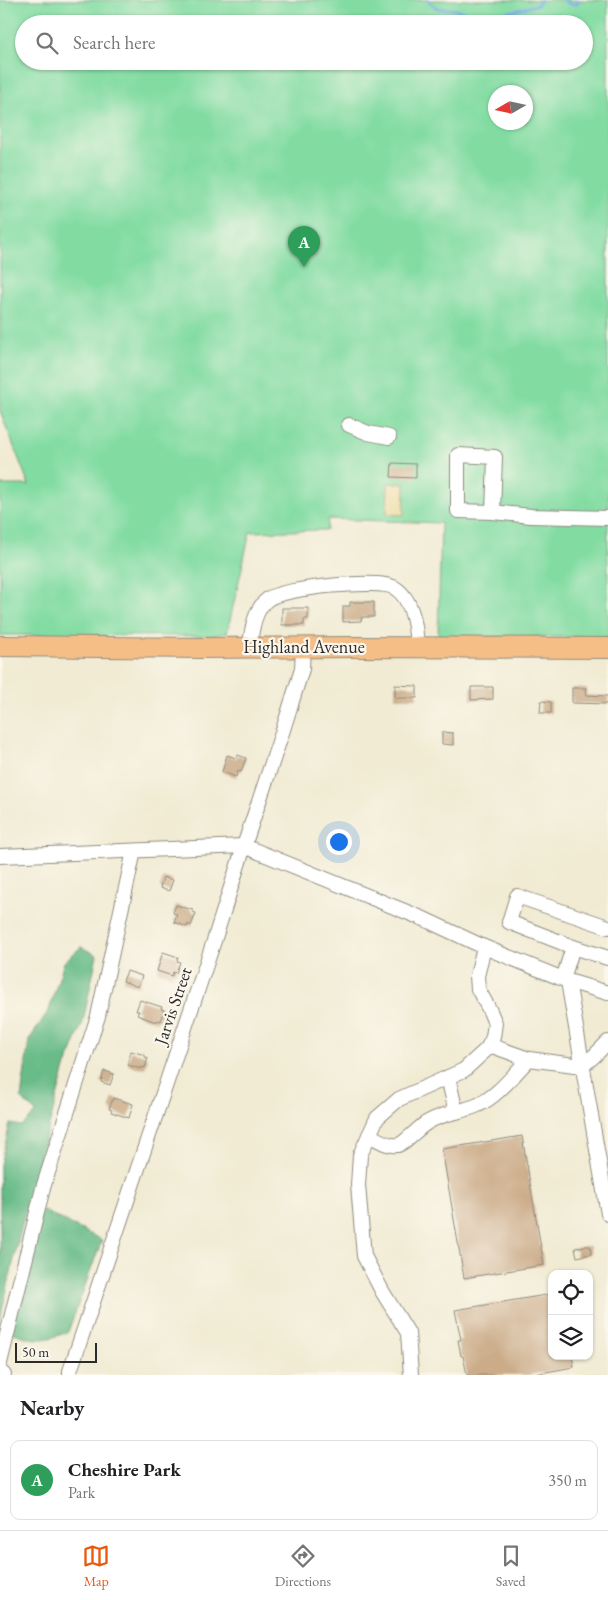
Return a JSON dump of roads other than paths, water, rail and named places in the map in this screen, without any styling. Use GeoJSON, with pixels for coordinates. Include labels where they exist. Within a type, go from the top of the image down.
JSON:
{"type":"FeatureCollection","features":[{"type":"Feature","properties":{"kind":"highway","name":"Highland Avenue"},"geometry":{"type":"LineString","coordinates":[[0,646],[608,648]]}},
{"type":"Feature","properties":{"kind":"street"},"geometry":{"type":"LineString","coordinates":[[349,425],[368,433],[389,437]]}},
{"type":"Feature","properties":{"kind":"street"},"geometry":{"type":"LineString","coordinates":[[493,512],[495,456],[458,455],[458,511],[531,516],[608,518]]}},
{"type":"Feature","properties":{"kind":"street"},"geometry":{"type":"LineString","coordinates":[[250,648],[251,635],[258,612],[268,598],[286,592],[354,584],[383,584],[394,587],[401,592],[407,601],[413,618],[417,647]]}},
{"type":"Feature","properties":{"kind":"street","name":"Jarvis Street"},"geometry":{"type":"LineString","coordinates":[[70,1375],[302,669],[303,647]]}},
{"type":"Feature","properties":{"kind":"street"},"geometry":{"type":"LineString","coordinates":[[0,856],[244,846],[424,919],[484,947],[565,980],[608,993]]}},
{"type":"Feature","properties":{"kind":"street"},"geometry":{"type":"LineString","coordinates":[[0,1363],[43,1188],[98,1016],[134,851]]}},
{"type":"Feature","properties":{"kind":"street"},"geometry":{"type":"LineString","coordinates":[[608,926],[516,896],[509,922],[573,947],[608,958]]}},
{"type":"Feature","properties":{"kind":"street"},"geometry":{"type":"LineString","coordinates":[[411,1375],[408,1333],[382,1291],[364,1256],[358,1185],[360,1155],[377,1118],[399,1099],[464,1070],[489,1045],[493,1037],[495,1023],[478,989],[476,976],[484,947]]}},
{"type":"Feature","properties":{"kind":"street"},"geometry":{"type":"LineString","coordinates":[[573,947],[565,980],[608,1214]]}},
{"type":"Feature","properties":{"kind":"street"},"geometry":{"type":"LineString","coordinates":[[489,1045],[529,1059],[582,1066],[608,1042]]}},
{"type":"Feature","properties":{"kind":"street"},"geometry":{"type":"LineString","coordinates":[[369,1135],[398,1146],[428,1121],[478,1105],[488,1099],[500,1090],[529,1059]]}},
{"type":"Feature","properties":{"kind":"street"},"geometry":{"type":"LineString","coordinates":[[448,1077],[456,1112]]}},
{"type":"Feature","properties":{"kind":"street"},"geometry":{"type":"LineString","coordinates":[[0,1371],[4,1375]]}},
{"type":"Feature","properties":{"kind":"waterway"},"geometry":{"type":"LineString","coordinates":[[427,0],[436,7],[458,10],[472,15]]}},
{"type":"Feature","properties":{"kind":"waterway"},"geometry":{"type":"LineString","coordinates":[[497,15],[537,5],[541,0]]}},
{"type":"Feature","properties":{"kind":"waterway"},"geometry":{"type":"LineString","coordinates":[[564,0],[570,4],[577,4],[579,0]]}},
{"type":"Feature","properties":{"kind":"place","name":"Cheshire Park"},"geometry":{"type":"Point","coordinates":[304,267]}}]}
